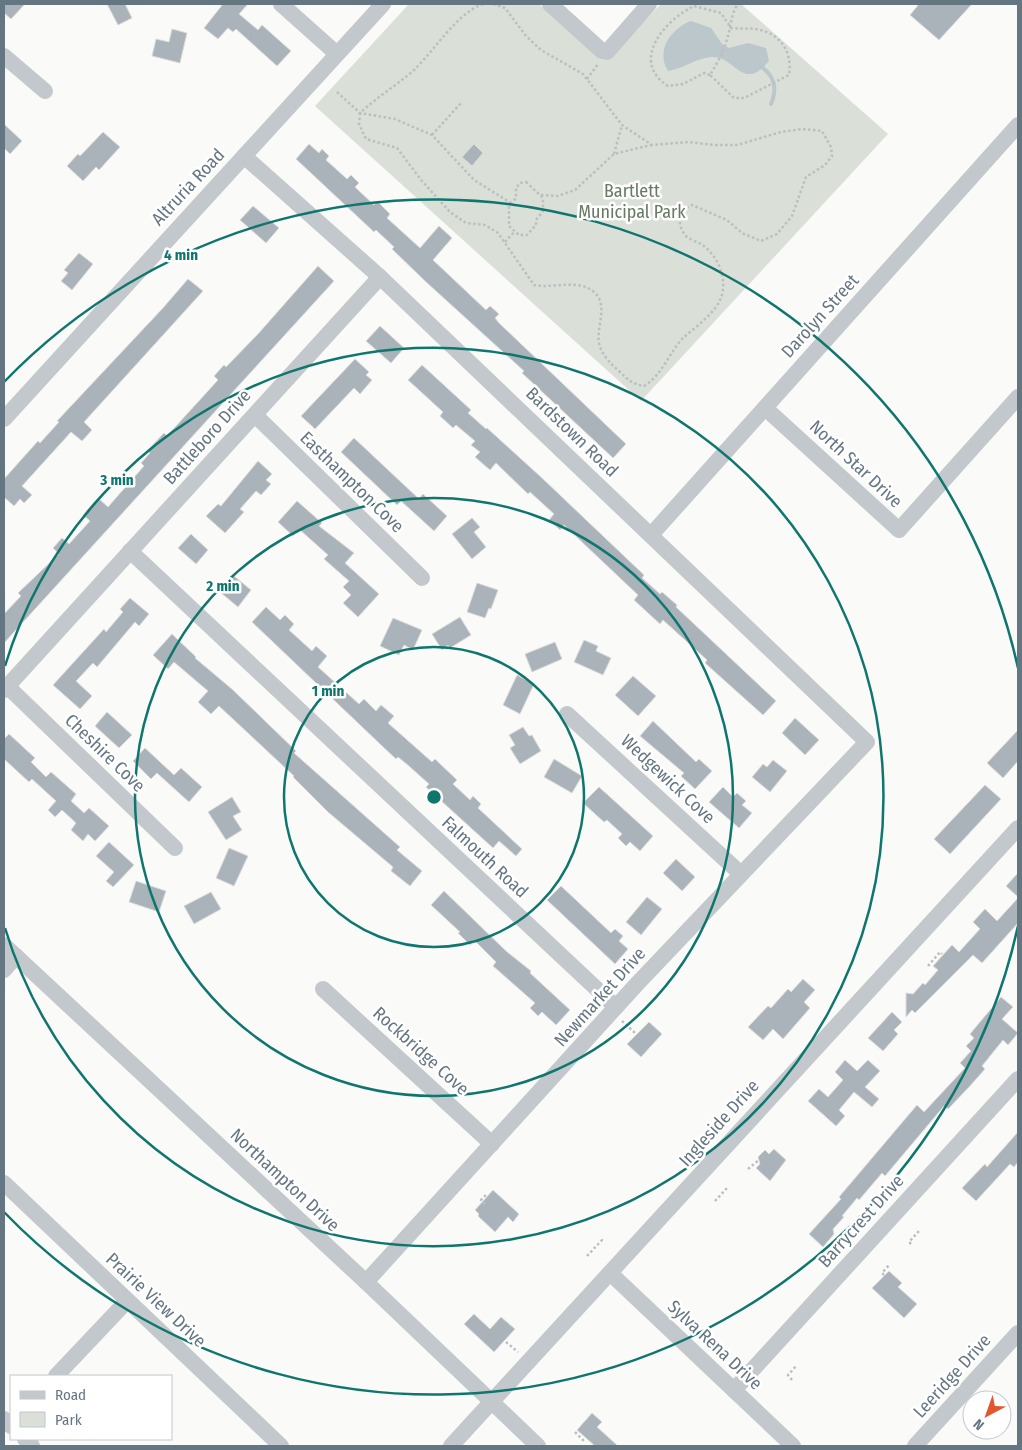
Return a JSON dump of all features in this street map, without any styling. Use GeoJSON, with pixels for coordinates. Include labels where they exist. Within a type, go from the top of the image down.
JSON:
{"type":"FeatureCollection","features":[{"type":"Feature","properties":{"kind":"street"},"geometry":{"type":"LineString","coordinates":[[281,4],[337,54]]}},
{"type":"Feature","properties":{"kind":"street","name":"Altruria Road"},"geometry":{"type":"LineString","coordinates":[[4,419],[383,4]]}},
{"type":"Feature","properties":{"kind":"street"},"geometry":{"type":"LineString","coordinates":[[550,4],[602,51],[607,52],[649,4]]}},
{"type":"Feature","properties":{"kind":"street"},"geometry":{"type":"LineString","coordinates":[[4,56],[45,91]]}},
{"type":"Feature","properties":{"kind":"street","name":"Darolyn Street"},"geometry":{"type":"LineString","coordinates":[[651,535],[1018,125]]}},
{"type":"Feature","properties":{"kind":"street","name":"Bardstown Road"},"geometry":{"type":"LineString","coordinates":[[244,156],[380,277],[867,742]]}},
{"type":"Feature","properties":{"kind":"street","name":"Battleboro Drive"},"geometry":{"type":"LineString","coordinates":[[5,688],[380,277]]}},
{"type":"Feature","properties":{"kind":"street","name":"North Star Drive"},"geometry":{"type":"LineString","coordinates":[[765,408],[898,530],[1018,397]]}},
{"type":"Feature","properties":{"kind":"street","name":"Easthampton Cove"},"geometry":{"type":"LineString","coordinates":[[255,414],[422,578]]}},
{"type":"Feature","properties":{"kind":"street","name":"Falmouth Road"},"geometry":{"type":"LineString","coordinates":[[130,551],[619,1014]]}},
{"type":"Feature","properties":{"kind":"street","name":"Cheshire Cove"},"geometry":{"type":"LineString","coordinates":[[5,688],[175,848]]}},
{"type":"Feature","properties":{"kind":"street","name":"Wedgewick Cove"},"geometry":{"type":"LineString","coordinates":[[568,714],[741,874]]}},
{"type":"Feature","properties":{"kind":"street","name":"Newmarket Drive"},"geometry":{"type":"LineString","coordinates":[[366,1282],[492,1144],[619,1014],[741,874],[867,742]]}},
{"type":"Feature","properties":{"kind":"street","name":"Ingleside Drive"},"geometry":{"type":"LineString","coordinates":[[451,1446],[1018,828]]}},
{"type":"Feature","properties":{"kind":"street","name":"Northampton Drive"},"geometry":{"type":"LineString","coordinates":[[4,945],[366,1282],[538,1446]]}},
{"type":"Feature","properties":{"kind":"street"},"geometry":{"type":"LineString","coordinates":[[4,970],[16,956]]}},
{"type":"Feature","properties":{"kind":"street","name":"Rockbridge Cove"},"geometry":{"type":"LineString","coordinates":[[323,989],[492,1144]]}},
{"type":"Feature","properties":{"kind":"street","name":"Barrycrest Drive"},"geometry":{"type":"LineString","coordinates":[[734,1390],[1018,1079]]}},
{"type":"Feature","properties":{"kind":"street","name":"Prairie View Drive"},"geometry":{"type":"LineString","coordinates":[[4,1183],[281,1446]]}},
{"type":"Feature","properties":{"kind":"street","name":"Sylva Rena Drive"},"geometry":{"type":"LineString","coordinates":[[610,1273],[793,1446]]}},
{"type":"Feature","properties":{"kind":"street"},"geometry":{"type":"LineString","coordinates":[[57,1375],[127,1301]]}},
{"type":"Feature","properties":{"kind":"street","name":"Leeridge Drive"},"geometry":{"type":"LineString","coordinates":[[915,1446],[1018,1333]]}},
{"type":"Feature","properties":{"kind":"path"},"geometry":{"type":"LineString","coordinates":[[483,4],[474,7],[399,83],[377,96],[360,113],[359,124],[366,139],[397,148],[422,181],[450,212],[466,223],[485,225],[498,233],[534,285],[546,287],[579,284],[595,293],[602,308],[598,330],[600,346],[607,359],[632,384],[644,386],[655,379],[676,346],[716,307],[722,293],[721,268],[712,254],[702,244],[687,237],[679,224],[680,212],[692,205],[710,211],[727,220],[742,233],[761,241],[777,234],[792,216],[806,177],[825,165],[832,156],[831,147],[822,131],[802,129],[781,132],[738,144],[714,146],[689,142],[652,145],[614,154],[575,190],[558,196],[539,194]]}},
{"type":"Feature","properties":{"kind":"path"},"geometry":{"type":"LineString","coordinates":[[493,4],[506,8],[526,36],[541,50],[573,67],[587,79],[622,125],[652,145]]}},
{"type":"Feature","properties":{"kind":"path"},"geometry":{"type":"LineString","coordinates":[[710,75],[726,44],[734,10],[738,4]]}},
{"type":"Feature","properties":{"kind":"path"},"geometry":{"type":"LineString","coordinates":[[694,6],[721,13],[731,28],[756,30],[775,36],[784,44],[790,66],[789,75],[744,98],[734,98],[710,75],[704,73],[683,84],[668,86],[656,79],[650,66],[652,52],[666,26],[681,12],[694,6]]}},
{"type":"Feature","properties":{"kind":"path"},"geometry":{"type":"LineString","coordinates":[[587,79],[607,52]]}},
{"type":"Feature","properties":{"kind":"path"},"geometry":{"type":"LineString","coordinates":[[337,92],[360,113],[395,119],[432,136],[474,180],[511,203]]}},
{"type":"Feature","properties":{"kind":"path"},"geometry":{"type":"LineString","coordinates":[[432,136],[461,103]]}},
{"type":"Feature","properties":{"kind":"path"},"geometry":{"type":"LineString","coordinates":[[614,154],[622,125]]}},
{"type":"Feature","properties":{"kind":"path"},"geometry":{"type":"LineString","coordinates":[[520,182],[526,182],[539,194],[543,198],[543,212],[536,220],[536,225],[526,235],[519,235],[509,226],[509,206],[516,198],[516,188],[520,182]]}},
{"type":"Feature","properties":{"kind":"path"},"geometry":{"type":"LineString","coordinates":[[505,242],[515,231]]}},
{"type":"Feature","properties":{"kind":"path"},"geometry":{"type":"LineString","coordinates":[[928,966],[940,952],[942,954]]}},
{"type":"Feature","properties":{"kind":"path"},"geometry":{"type":"LineString","coordinates":[[619,1014],[635,1033]]}},
{"type":"Feature","properties":{"kind":"path"},"geometry":{"type":"LineString","coordinates":[[748,1170],[759,1160]]}},
{"type":"Feature","properties":{"kind":"path"},"geometry":{"type":"LineString","coordinates":[[715,1201],[727,1188]]}},
{"type":"Feature","properties":{"kind":"path"},"geometry":{"type":"LineString","coordinates":[[485,1204],[481,1200],[487,1194]]}},
{"type":"Feature","properties":{"kind":"path"},"geometry":{"type":"LineString","coordinates":[[911,1244],[909,1242],[919,1231]]}},
{"type":"Feature","properties":{"kind":"path"},"geometry":{"type":"LineString","coordinates":[[587,1256],[602,1240],[600,1239]]}},
{"type":"Feature","properties":{"kind":"path"},"geometry":{"type":"LineString","coordinates":[[884,1275],[882,1273],[889,1265]]}},
{"type":"Feature","properties":{"kind":"path"},"geometry":{"type":"LineString","coordinates":[[506,1342],[519,1353]]}},
{"type":"Feature","properties":{"kind":"path"},"geometry":{"type":"LineString","coordinates":[[792,1380],[788,1375],[797,1365]]}},
{"type":"Feature","properties":{"kind":"path"},"geometry":{"type":"LineString","coordinates":[[575,1432],[584,1441],[586,1440]]}},
{"type":"Feature","properties":{"kind":"green space","name":"Bartlett Municipal Park"},"geometry":{"type":"Polygon","coordinates":[[[409,4],[539,4],[605,60],[661,4],[741,4],[888,134],[641,401],[315,106],[409,4]]]}},
{"type":"Feature","properties":{"kind":"shaded area"},"geometry":{"type":"Polygon","coordinates":[[[691,21],[711,28],[722,44],[729,48],[748,43],[766,48],[769,61],[760,70],[752,74],[745,74],[720,58],[712,57],[700,59],[668,71],[663,55],[668,41],[672,34],[691,21]]]}},
{"type":"Feature","properties":{"kind":"building"},"geometry":{"type":"Polygon","coordinates":[[[4,4],[25,4],[11,19],[4,13],[4,4]]]}},
{"type":"Feature","properties":{"kind":"building"},"geometry":{"type":"Polygon","coordinates":[[[107,4],[125,4],[132,18],[118,25],[107,4]]]}},
{"type":"Feature","properties":{"kind":"building"},"geometry":{"type":"Polygon","coordinates":[[[223,4],[248,4],[239,14],[258,30],[262,25],[291,51],[277,66],[236,29],[233,32],[228,28],[218,39],[204,28],[223,4]]]}},
{"type":"Feature","properties":{"kind":"building"},"geometry":{"type":"Polygon","coordinates":[[[919,4],[972,4],[939,40],[910,15],[919,4]]]}},
{"type":"Feature","properties":{"kind":"building"},"geometry":{"type":"Polygon","coordinates":[[[172,29],[187,33],[180,63],[152,56],[156,39],[169,42],[172,29]]]}},
{"type":"Feature","properties":{"kind":"building"},"geometry":{"type":"Polygon","coordinates":[[[4,124],[22,141],[10,154],[4,148],[4,124]]]}},
{"type":"Feature","properties":{"kind":"building"},"geometry":{"type":"Polygon","coordinates":[[[103,132],[120,147],[99,170],[96,167],[83,181],[67,166],[78,154],[80,156],[103,132]]]}},
{"type":"Feature","properties":{"kind":"building"},"geometry":{"type":"Polygon","coordinates":[[[309,144],[319,153],[322,149],[329,156],[326,160],[347,179],[351,175],[359,183],[355,187],[374,205],[377,201],[390,214],[387,218],[420,248],[439,226],[452,238],[433,260],[486,310],[490,306],[499,314],[495,318],[499,323],[626,444],[613,458],[522,373],[524,371],[425,281],[392,249],[394,247],[376,230],[374,232],[296,159],[309,144]]]}},
{"type":"Feature","properties":{"kind":"building"},"geometry":{"type":"Polygon","coordinates":[[[474,144],[483,153],[472,166],[462,157],[474,144]]]}},
{"type":"Feature","properties":{"kind":"building"},"geometry":{"type":"Polygon","coordinates":[[[253,206],[279,228],[266,243],[240,220],[253,206]]]}},
{"type":"Feature","properties":{"kind":"building"},"geometry":{"type":"Polygon","coordinates":[[[79,253],[93,264],[72,290],[61,281],[68,273],[64,270],[79,253]]]}},
{"type":"Feature","properties":{"kind":"building"},"geometry":{"type":"Polygon","coordinates":[[[318,266],[334,281],[4,643],[4,614],[21,596],[18,593],[59,554],[53,548],[62,538],[69,544],[90,521],[83,515],[98,498],[108,507],[144,466],[141,463],[150,453],[148,450],[164,433],[167,436],[218,380],[214,376],[224,365],[226,367],[258,334],[318,266]]]}},
{"type":"Feature","properties":{"kind":"building"},"geometry":{"type":"Polygon","coordinates":[[[188,279],[203,291],[84,422],[92,430],[82,441],[71,432],[22,486],[32,495],[24,503],[20,499],[14,506],[4,497],[4,479],[38,441],[40,443],[59,422],[57,421],[188,279]]]}},
{"type":"Feature","properties":{"kind":"building"},"geometry":{"type":"Polygon","coordinates":[[[380,326],[404,348],[391,363],[366,341],[380,326]]]}},
{"type":"Feature","properties":{"kind":"building"},"geometry":{"type":"Polygon","coordinates":[[[355,359],[369,372],[366,375],[372,380],[360,394],[354,388],[315,429],[301,416],[355,359]]]}},
{"type":"Feature","properties":{"kind":"building"},"geometry":{"type":"Polygon","coordinates":[[[422,365],[471,410],[468,413],[542,478],[644,575],[642,578],[660,594],[662,592],[677,605],[676,607],[776,701],[763,715],[705,663],[707,660],[663,620],[660,624],[634,600],[638,595],[564,525],[560,530],[549,520],[554,514],[530,492],[528,494],[496,463],[490,470],[475,457],[480,452],[471,445],[475,441],[456,425],[453,428],[440,416],[443,412],[408,380],[422,365]]]}},
{"type":"Feature","properties":{"kind":"building"},"geometry":{"type":"Polygon","coordinates":[[[354,438],[419,499],[423,494],[447,516],[434,531],[401,501],[397,505],[341,452],[354,438]]]}},
{"type":"Feature","properties":{"kind":"building"},"geometry":{"type":"Polygon","coordinates":[[[258,461],[272,474],[266,480],[271,484],[261,495],[256,491],[240,509],[244,512],[225,533],[206,516],[218,504],[221,506],[258,461]]]}},
{"type":"Feature","properties":{"kind":"building"},"geometry":{"type":"Polygon","coordinates":[[[297,501],[322,523],[319,526],[354,553],[345,563],[379,594],[358,617],[343,603],[351,595],[343,587],[349,581],[324,559],[328,555],[299,529],[293,536],[278,522],[297,501]]]}},
{"type":"Feature","properties":{"kind":"building"},"geometry":{"type":"Polygon","coordinates":[[[472,518],[480,527],[474,532],[486,547],[472,559],[452,534],[472,518]]]}},
{"type":"Feature","properties":{"kind":"building"},"geometry":{"type":"Polygon","coordinates":[[[191,534],[208,550],[196,564],[178,548],[191,534]]]}},
{"type":"Feature","properties":{"kind":"building"},"geometry":{"type":"Polygon","coordinates":[[[234,576],[251,590],[238,607],[220,592],[234,576]]]}},
{"type":"Feature","properties":{"kind":"building"},"geometry":{"type":"Polygon","coordinates":[[[477,583],[498,590],[491,609],[489,608],[485,618],[467,612],[477,583]]]}},
{"type":"Feature","properties":{"kind":"building"},"geometry":{"type":"Polygon","coordinates":[[[130,598],[149,614],[139,626],[135,622],[97,667],[93,663],[76,681],[92,696],[80,709],[53,685],[104,629],[106,632],[123,612],[120,609],[130,598]]]}},
{"type":"Feature","properties":{"kind":"building"},"geometry":{"type":"Polygon","coordinates":[[[266,607],[280,620],[285,615],[294,624],[289,630],[312,651],[316,646],[327,656],[318,667],[359,704],[364,699],[376,711],[381,705],[394,716],[388,723],[432,762],[435,759],[457,780],[453,784],[470,800],[473,796],[481,804],[478,808],[522,849],[516,856],[499,841],[493,848],[426,787],[429,784],[398,757],[396,759],[252,622],[266,607]]]}},
{"type":"Feature","properties":{"kind":"building"},"geometry":{"type":"Polygon","coordinates":[[[460,617],[471,635],[450,648],[448,645],[442,650],[432,634],[460,617]]]}},
{"type":"Feature","properties":{"kind":"building"},"geometry":{"type":"Polygon","coordinates":[[[393,618],[422,630],[413,650],[404,645],[399,655],[380,646],[393,618]]]}},
{"type":"Feature","properties":{"kind":"building"},"geometry":{"type":"Polygon","coordinates":[[[172,634],[195,658],[233,690],[296,751],[294,753],[400,847],[397,850],[422,871],[410,886],[391,871],[393,867],[328,812],[294,776],[219,706],[211,714],[198,702],[208,691],[174,662],[168,669],[153,655],[172,634]]]}},
{"type":"Feature","properties":{"kind":"building"},"geometry":{"type":"Polygon","coordinates":[[[584,640],[598,646],[596,651],[611,658],[603,675],[574,662],[584,640]]]}},
{"type":"Feature","properties":{"kind":"building"},"geometry":{"type":"Polygon","coordinates":[[[555,642],[562,659],[532,672],[525,654],[555,642]]]}},
{"type":"Feature","properties":{"kind":"building"},"geometry":{"type":"Polygon","coordinates":[[[517,675],[534,684],[520,714],[503,705],[517,675]]]}},
{"type":"Feature","properties":{"kind":"building"},"geometry":{"type":"Polygon","coordinates":[[[633,676],[656,696],[638,716],[615,695],[633,676]]]}},
{"type":"Feature","properties":{"kind":"building"},"geometry":{"type":"Polygon","coordinates":[[[107,712],[132,735],[119,748],[95,726],[107,712]]]}},
{"type":"Feature","properties":{"kind":"building"},"geometry":{"type":"Polygon","coordinates":[[[795,718],[819,740],[805,755],[782,733],[795,718]]]}},
{"type":"Feature","properties":{"kind":"building"},"geometry":{"type":"Polygon","coordinates":[[[653,721],[696,762],[699,759],[712,771],[695,789],[681,776],[684,773],[640,736],[653,721]]]}},
{"type":"Feature","properties":{"kind":"building"},"geometry":{"type":"Polygon","coordinates":[[[523,727],[529,736],[532,735],[541,751],[520,764],[510,748],[515,745],[509,735],[523,727]]]}},
{"type":"Feature","properties":{"kind":"building"},"geometry":{"type":"Polygon","coordinates":[[[1018,730],[1018,761],[1003,778],[987,763],[1018,730]]]}},
{"type":"Feature","properties":{"kind":"building"},"geometry":{"type":"Polygon","coordinates":[[[9,734],[35,758],[31,762],[46,777],[51,772],[76,794],[71,801],[84,813],[89,808],[109,826],[95,841],[88,834],[83,841],[71,830],[76,823],[62,810],[55,817],[48,810],[56,801],[32,779],[29,782],[4,759],[4,739],[9,734]]]}},
{"type":"Feature","properties":{"kind":"building"},"geometry":{"type":"Polygon","coordinates":[[[145,748],[174,775],[181,768],[202,787],[189,802],[157,773],[151,779],[133,761],[145,748]]]}},
{"type":"Feature","properties":{"kind":"building"},"geometry":{"type":"Polygon","coordinates":[[[554,759],[582,776],[572,793],[544,777],[554,759]]]}},
{"type":"Feature","properties":{"kind":"building"},"geometry":{"type":"Polygon","coordinates":[[[773,760],[787,771],[770,792],[752,777],[763,764],[767,767],[773,760]]]}},
{"type":"Feature","properties":{"kind":"building"},"geometry":{"type":"Polygon","coordinates":[[[985,785],[1001,799],[950,854],[934,839],[985,785]]]}},
{"type":"Feature","properties":{"kind":"building"},"geometry":{"type":"Polygon","coordinates":[[[599,787],[653,836],[640,851],[630,842],[626,846],[618,838],[622,834],[607,820],[604,822],[583,803],[599,787]]]}},
{"type":"Feature","properties":{"kind":"building"},"geometry":{"type":"Polygon","coordinates":[[[723,787],[733,797],[737,793],[746,801],[742,805],[752,813],[739,828],[709,802],[723,787]]]}},
{"type":"Feature","properties":{"kind":"building"},"geometry":{"type":"Polygon","coordinates":[[[232,797],[241,812],[233,816],[242,830],[226,840],[208,812],[232,797]]]}},
{"type":"Feature","properties":{"kind":"building"},"geometry":{"type":"Polygon","coordinates":[[[109,842],[134,865],[113,887],[106,881],[114,872],[96,856],[109,842]]]}},
{"type":"Feature","properties":{"kind":"building"},"geometry":{"type":"Polygon","coordinates":[[[229,848],[248,856],[234,886],[216,878],[229,848]]]}},
{"type":"Feature","properties":{"kind":"building"},"geometry":{"type":"Polygon","coordinates":[[[676,859],[695,877],[682,891],[663,873],[676,859]]]}},
{"type":"Feature","properties":{"kind":"building"},"geometry":{"type":"Polygon","coordinates":[[[1018,873],[1018,897],[1006,886],[1018,873]]]}},
{"type":"Feature","properties":{"kind":"building"},"geometry":{"type":"Polygon","coordinates":[[[136,881],[166,891],[159,912],[129,902],[136,881]]]}},
{"type":"Feature","properties":{"kind":"building"},"geometry":{"type":"Polygon","coordinates":[[[561,886],[611,933],[615,929],[623,936],[619,941],[628,949],[615,964],[547,900],[561,886]]]}},
{"type":"Feature","properties":{"kind":"building"},"geometry":{"type":"Polygon","coordinates":[[[444,891],[506,951],[531,971],[530,973],[570,1010],[556,1025],[542,1012],[538,1016],[530,1008],[535,1003],[493,966],[496,962],[474,940],[470,945],[458,933],[460,932],[431,905],[444,891]]]}},
{"type":"Feature","properties":{"kind":"building"},"geometry":{"type":"Polygon","coordinates":[[[211,892],[221,909],[194,924],[184,906],[211,892]]]}},
{"type":"Feature","properties":{"kind":"building"},"geometry":{"type":"Polygon","coordinates":[[[647,897],[662,909],[641,935],[626,922],[647,897]]]}},
{"type":"Feature","properties":{"kind":"building"},"geometry":{"type":"Polygon","coordinates":[[[1018,898],[1018,923],[982,963],[973,955],[915,1013],[912,1010],[906,1017],[906,993],[913,994],[923,983],[925,985],[938,970],[933,966],[952,945],[959,952],[980,929],[973,922],[985,909],[997,921],[1018,898]]]}},
{"type":"Feature","properties":{"kind":"building"},"geometry":{"type":"Polygon","coordinates":[[[803,979],[815,990],[804,1002],[810,1008],[783,1039],[773,1029],[763,1040],[748,1027],[768,1006],[771,1008],[788,989],[791,992],[803,979]]]}},
{"type":"Feature","properties":{"kind":"building"},"geometry":{"type":"Polygon","coordinates":[[[1001,997],[1013,1007],[1002,1019],[1018,1033],[1008,1045],[1003,1040],[982,1066],[985,1069],[969,1087],[948,1109],[944,1106],[885,1176],[882,1173],[859,1200],[857,1198],[842,1216],[844,1217],[833,1229],[834,1234],[823,1247],[809,1234],[841,1199],[839,1197],[917,1105],[924,1112],[965,1068],[960,1063],[971,1051],[966,1046],[974,1038],[970,1034],[1001,997]]]}},
{"type":"Feature","properties":{"kind":"building"},"geometry":{"type":"Polygon","coordinates":[[[892,1012],[902,1022],[894,1030],[898,1034],[883,1051],[868,1038],[892,1012]]]}},
{"type":"Feature","properties":{"kind":"building"},"geometry":{"type":"Polygon","coordinates":[[[649,1022],[662,1034],[641,1057],[627,1044],[649,1022]]]}},
{"type":"Feature","properties":{"kind":"building"},"geometry":{"type":"Polygon","coordinates":[[[845,1060],[857,1071],[868,1060],[880,1071],[865,1087],[879,1099],[872,1107],[854,1092],[839,1110],[845,1116],[836,1126],[808,1101],[819,1089],[828,1097],[843,1080],[835,1072],[845,1060]]]}},
{"type":"Feature","properties":{"kind":"building"},"geometry":{"type":"Polygon","coordinates":[[[1018,1132],[1018,1162],[1014,1167],[1010,1164],[976,1201],[962,1188],[985,1164],[987,1167],[1018,1132]]]}},
{"type":"Feature","properties":{"kind":"building"},"geometry":{"type":"Polygon","coordinates":[[[774,1149],[786,1160],[770,1181],[756,1168],[760,1164],[758,1157],[765,1150],[769,1154],[774,1149]]]}},
{"type":"Feature","properties":{"kind":"building"},"geometry":{"type":"Polygon","coordinates":[[[493,1190],[519,1214],[513,1222],[508,1217],[495,1232],[478,1216],[479,1214],[475,1210],[493,1190]]]}},
{"type":"Feature","properties":{"kind":"building"},"geometry":{"type":"Polygon","coordinates":[[[889,1271],[902,1283],[898,1287],[917,1304],[904,1318],[872,1288],[889,1271]]]}},
{"type":"Feature","properties":{"kind":"building"},"geometry":{"type":"Polygon","coordinates":[[[474,1314],[490,1329],[501,1317],[515,1329],[494,1352],[464,1324],[474,1314]]]}},
{"type":"Feature","properties":{"kind":"building"},"geometry":{"type":"Polygon","coordinates":[[[592,1413],[602,1422],[597,1427],[618,1446],[595,1446],[577,1430],[592,1413]]]}},
{"type":"Feature","properties":{"kind":"waterway"},"geometry":{"type":"LineString","coordinates":[[763,68],[770,75],[774,84],[771,104]]}}]}
